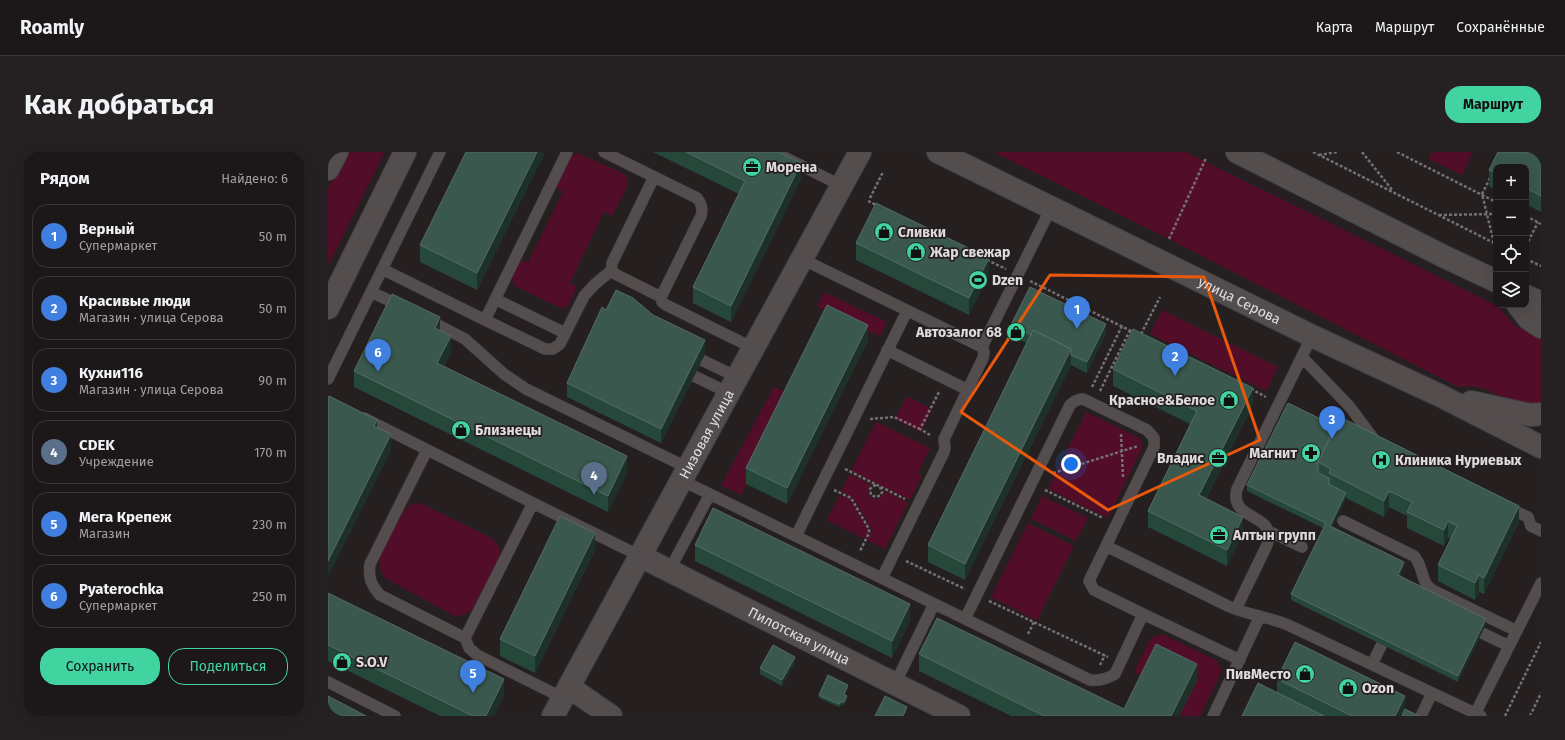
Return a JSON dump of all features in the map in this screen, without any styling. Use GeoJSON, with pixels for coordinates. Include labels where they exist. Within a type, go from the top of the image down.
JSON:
{"type":"FeatureCollection","features":[{"type":"Feature","properties":{"kind":"street"},"geometry":{"type":"LineString","coordinates":[[328,169],[336,152]]}},
{"type":"Feature","properties":{"kind":"street"},"geometry":{"type":"LineString","coordinates":[[328,308],[405,152]]}},
{"type":"Feature","properties":{"kind":"street","name":"Низовая улица"},"geometry":{"type":"LineString","coordinates":[[562,700],[860,152]]}},
{"type":"Feature","properties":{"kind":"street","name":"улица Серова"},"geometry":{"type":"LineString","coordinates":[[938,152],[1312,336],[1441,396],[1541,447]]}},
{"type":"Feature","properties":{"kind":"street"},"geometry":{"type":"LineString","coordinates":[[1236,152],[1493,280]]}},
{"type":"Feature","properties":{"kind":"street"},"geometry":{"type":"LineString","coordinates":[[1529,297],[1541,303]]}},
{"type":"Feature","properties":{"kind":"street"},"geometry":{"type":"LineString","coordinates":[[1520,308],[1529,319],[1541,327]]}},
{"type":"Feature","properties":{"kind":"street"},"geometry":{"type":"LineString","coordinates":[[1441,396],[1531,415],[1541,414]]}},
{"type":"Feature","properties":{"kind":"street","name":"Пилотская улица"},"geometry":{"type":"LineString","coordinates":[[640,556],[959,716]]}},
{"type":"Feature","properties":{"kind":"street"},"geometry":{"type":"LineString","coordinates":[[562,700],[611,716]]}},
{"type":"Feature","properties":{"kind":"lane"},"geometry":{"type":"LineString","coordinates":[[328,379],[440,152]]}},
{"type":"Feature","properties":{"kind":"lane"},"geometry":{"type":"LineString","coordinates":[[485,320],[567,152]]}},
{"type":"Feature","properties":{"kind":"lane"},"geometry":{"type":"LineString","coordinates":[[604,152],[697,198],[702,209],[701,216],[661,297],[662,302],[753,348]]}},
{"type":"Feature","properties":{"kind":"lane"},"geometry":{"type":"LineString","coordinates":[[774,152],[842,186]]}},
{"type":"Feature","properties":{"kind":"lane"},"geometry":{"type":"LineString","coordinates":[[654,177],[612,263],[612,270],[617,276],[661,297]]}},
{"type":"Feature","properties":{"kind":"lane"},"geometry":{"type":"LineString","coordinates":[[882,578],[945,450],[944,441],[983,358],[984,352],[982,348],[1051,208]]}},
{"type":"Feature","properties":{"kind":"lane"},"geometry":{"type":"LineString","coordinates":[[802,259],[982,348]]}},
{"type":"Feature","properties":{"kind":"lane"},"geometry":{"type":"LineString","coordinates":[[382,269],[549,350],[557,347],[584,296],[595,284],[612,270]]}},
{"type":"Feature","properties":{"kind":"lane"},"geometry":{"type":"LineString","coordinates":[[371,292],[465,339],[504,374],[526,389],[685,474],[710,494],[1090,680],[1101,680],[1114,674],[1143,614]]}},
{"type":"Feature","properties":{"kind":"lane"},"geometry":{"type":"LineString","coordinates":[[495,299],[565,333]]}},
{"type":"Feature","properties":{"kind":"lane"},"geometry":{"type":"LineString","coordinates":[[796,536],[907,311]]}},
{"type":"Feature","properties":{"kind":"lane"},"geometry":{"type":"LineString","coordinates":[[1236,609],[1269,541],[1268,531],[1263,523],[1245,513],[1238,507],[1235,495],[1312,336]]}},
{"type":"Feature","properties":{"kind":"lane"},"geometry":{"type":"LineString","coordinates":[[680,350],[733,385]]}},
{"type":"Feature","properties":{"kind":"lane"},"geometry":{"type":"LineString","coordinates":[[887,350],[968,390]]}},
{"type":"Feature","properties":{"kind":"lane"},"geometry":{"type":"LineString","coordinates":[[1302,357],[1350,407],[1374,440],[1387,448]]}},
{"type":"Feature","properties":{"kind":"lane"},"geometry":{"type":"LineString","coordinates":[[688,372],[733,385]]}},
{"type":"Feature","properties":{"kind":"lane"},"geometry":{"type":"LineString","coordinates":[[965,619],[1070,405],[1076,400],[1089,402],[1147,430],[1151,434],[1154,441],[1154,447],[1090,577],[1089,581],[1091,588],[1240,660]]}},
{"type":"Feature","properties":{"kind":"lane"},"geometry":{"type":"LineString","coordinates":[[356,414],[640,556]]}},
{"type":"Feature","properties":{"kind":"lane"},"geometry":{"type":"LineString","coordinates":[[427,450],[370,564],[370,579],[372,586],[380,595],[466,638]]}},
{"type":"Feature","properties":{"kind":"lane"},"geometry":{"type":"LineString","coordinates":[[669,571],[710,494]]}},
{"type":"Feature","properties":{"kind":"lane"},"geometry":{"type":"LineString","coordinates":[[533,503],[466,638],[469,648],[477,655],[562,700]]}},
{"type":"Feature","properties":{"kind":"lane"},"geometry":{"type":"LineString","coordinates":[[1499,504],[1528,517],[1531,526],[1541,531]]}},
{"type":"Feature","properties":{"kind":"lane"},"geometry":{"type":"LineString","coordinates":[[1343,521],[1414,556],[1420,565],[1425,583],[1432,590],[1517,631]]}},
{"type":"Feature","properties":{"kind":"lane"},"geometry":{"type":"LineString","coordinates":[[1268,531],[1302,547]]}},
{"type":"Feature","properties":{"kind":"lane"},"geometry":{"type":"LineString","coordinates":[[1106,546],[1236,609],[1288,625],[1477,715],[1509,646],[1541,583]]}},
{"type":"Feature","properties":{"kind":"lane"},"geometry":{"type":"LineString","coordinates":[[895,684],[934,604]]}},
{"type":"Feature","properties":{"kind":"lane"},"geometry":{"type":"LineString","coordinates":[[1213,716],[1260,616]]}},
{"type":"Feature","properties":{"kind":"lane"},"geometry":{"type":"LineString","coordinates":[[1482,633],[1509,646]]}},
{"type":"Feature","properties":{"kind":"lane"},"geometry":{"type":"LineString","coordinates":[[1372,664],[1382,644]]}},
{"type":"Feature","properties":{"kind":"lane"},"geometry":{"type":"LineString","coordinates":[[328,682],[395,716]]}},
{"type":"Feature","properties":{"kind":"lane"},"geometry":{"type":"LineString","coordinates":[[1421,716],[1432,693]]}},
{"type":"Feature","properties":{"kind":"path"},"geometry":{"type":"LineString","coordinates":[[1313,152],[1493,242]]}},
{"type":"Feature","properties":{"kind":"path"},"geometry":{"type":"LineString","coordinates":[[1319,155],[1337,152]]}},
{"type":"Feature","properties":{"kind":"path"},"geometry":{"type":"LineString","coordinates":[[1362,152],[1395,193]]}},
{"type":"Feature","properties":{"kind":"path"},"geometry":{"type":"LineString","coordinates":[[1396,152],[1493,200]]}},
{"type":"Feature","properties":{"kind":"path"},"geometry":{"type":"LineString","coordinates":[[1169,239],[1206,158]]}},
{"type":"Feature","properties":{"kind":"path"},"geometry":{"type":"LineString","coordinates":[[870,198],[884,172]]}},
{"type":"Feature","properties":{"kind":"path"},"geometry":{"type":"LineString","coordinates":[[1492,173],[1482,194],[1493,236]]}},
{"type":"Feature","properties":{"kind":"path"},"geometry":{"type":"LineString","coordinates":[[868,201],[882,208]]}},
{"type":"Feature","properties":{"kind":"path"},"geometry":{"type":"LineString","coordinates":[[1438,215],[1493,214]]}},
{"type":"Feature","properties":{"kind":"path"},"geometry":{"type":"LineString","coordinates":[[1529,218],[1539,223],[1529,241]]}},
{"type":"Feature","properties":{"kind":"path"},"geometry":{"type":"LineString","coordinates":[[984,258],[1141,336],[1160,297]]}},
{"type":"Feature","properties":{"kind":"path"},"geometry":{"type":"LineString","coordinates":[[1529,260],[1541,266]]}},
{"type":"Feature","properties":{"kind":"path"},"geometry":{"type":"LineString","coordinates":[[1089,402],[1122,326]]}},
{"type":"Feature","properties":{"kind":"path"},"geometry":{"type":"LineString","coordinates":[[1089,402],[1130,330]]}},
{"type":"Feature","properties":{"kind":"path"},"geometry":{"type":"LineString","coordinates":[[920,429],[945,378]]}},
{"type":"Feature","properties":{"kind":"path"},"geometry":{"type":"LineString","coordinates":[[1244,386],[1264,396]]}},
{"type":"Feature","properties":{"kind":"path"},"geometry":{"type":"LineString","coordinates":[[853,420],[894,417],[944,441]]}},
{"type":"Feature","properties":{"kind":"path"},"geometry":{"type":"LineString","coordinates":[[1120,417],[1124,509]]}},
{"type":"Feature","properties":{"kind":"path"},"geometry":{"type":"LineString","coordinates":[[1033,481],[1154,441]]}},
{"type":"Feature","properties":{"kind":"path"},"geometry":{"type":"LineString","coordinates":[[832,463],[918,506]]}},
{"type":"Feature","properties":{"kind":"path"},"geometry":{"type":"LineString","coordinates":[[1033,481],[1116,524]]}},
{"type":"Feature","properties":{"kind":"path"},"geometry":{"type":"LineString","coordinates":[[822,483],[851,498],[869,529],[869,533],[854,564]]}},
{"type":"Feature","properties":{"kind":"path"},"geometry":{"type":"LineString","coordinates":[[878,486],[882,492],[881,495],[873,497],[870,489],[878,486]]}},
{"type":"Feature","properties":{"kind":"path"},"geometry":{"type":"LineString","coordinates":[[893,555],[1120,663]]}},
{"type":"Feature","properties":{"kind":"path"},"geometry":{"type":"LineString","coordinates":[[1505,716],[1541,642]]}},
{"type":"Feature","properties":{"kind":"path"},"geometry":{"type":"LineString","coordinates":[[1530,716],[1541,693]]}},
{"type":"Feature","properties":{"kind":"highlighted area"},"geometry":{"type":"Polygon","coordinates":[[[1050,275],[1204,277],[1260,440],[1108,510],[961,412],[1050,275]]]}},
{"type":"Feature","properties":{"kind":"shaded area"},"geometry":{"type":"Polygon","coordinates":[[[347,152],[385,152],[328,266],[328,189],[347,152]]]}},
{"type":"Feature","properties":{"kind":"shaded area"},"geometry":{"type":"Polygon","coordinates":[[[994,152],[1186,152],[1493,304],[1493,308],[1500,308],[1515,326],[1541,336],[1541,403],[1533,406],[1525,406],[1509,401],[1485,389],[1475,387],[1458,387],[1169,239],[994,152]]]}},
{"type":"Feature","properties":{"kind":"shaded area"},"geometry":{"type":"Polygon","coordinates":[[[1432,152],[1473,152],[1462,175],[1428,159],[1432,152]]]}},
{"type":"Feature","properties":{"kind":"shaded area"},"geometry":{"type":"Polygon","coordinates":[[[578,153],[624,174],[628,179],[628,185],[612,216],[604,212],[570,283],[577,287],[568,306],[561,308],[515,286],[512,277],[520,260],[528,263],[563,192],[556,188],[571,157],[578,153]]]}},
{"type":"Feature","properties":{"kind":"shaded area"},"geometry":{"type":"Polygon","coordinates":[[[824,292],[887,322],[880,336],[817,307],[824,292]]]}},
{"type":"Feature","properties":{"kind":"shaded area"},"geometry":{"type":"Polygon","coordinates":[[[1162,310],[1278,367],[1266,391],[1150,334],[1162,310]]]}},
{"type":"Feature","properties":{"kind":"shaded area"},"geometry":{"type":"Polygon","coordinates":[[[774,387],[791,394],[741,495],[721,485],[774,387]]]}},
{"type":"Feature","properties":{"kind":"shaded area"},"geometry":{"type":"Polygon","coordinates":[[[907,396],[932,409],[921,432],[895,419],[907,396]]]}},
{"type":"Feature","properties":{"kind":"shaded area"},"geometry":{"type":"Polygon","coordinates":[[[1086,412],[1139,438],[1142,442],[1142,448],[1108,518],[1048,489],[1086,412]]]}},
{"type":"Feature","properties":{"kind":"shaded area"},"geometry":{"type":"Polygon","coordinates":[[[876,422],[930,448],[918,473],[922,476],[910,500],[851,471],[876,422]]]}},
{"type":"Feature","properties":{"kind":"shaded area"},"geometry":{"type":"Polygon","coordinates":[[[850,474],[872,485],[868,492],[871,498],[879,498],[882,495],[883,490],[908,503],[885,549],[867,540],[872,530],[852,497],[841,491],[850,474]]]}},
{"type":"Feature","properties":{"kind":"shaded area"},"geometry":{"type":"Polygon","coordinates":[[[840,495],[850,499],[869,531],[865,539],[827,520],[840,495]]]}},
{"type":"Feature","properties":{"kind":"shaded area"},"geometry":{"type":"Polygon","coordinates":[[[1042,496],[1088,518],[1076,541],[1031,519],[1042,496]]]}},
{"type":"Feature","properties":{"kind":"shaded area"},"geometry":{"type":"Polygon","coordinates":[[[417,503],[422,504],[493,539],[499,547],[499,558],[472,610],[465,615],[455,616],[385,578],[381,571],[379,565],[380,559],[395,527],[407,508],[417,503]]]}},
{"type":"Feature","properties":{"kind":"shaded area"},"geometry":{"type":"Polygon","coordinates":[[[1028,523],[1074,546],[1037,621],[991,597],[1028,523]]]}},
{"type":"Feature","properties":{"kind":"shaded area"},"geometry":{"type":"Polygon","coordinates":[[[1157,635],[1164,635],[1217,661],[1221,669],[1220,675],[1200,716],[1179,716],[1196,680],[1147,679],[1134,672],[1150,639],[1157,635]]]}},
{"type":"Feature","properties":{"kind":"building"},"geometry":{"type":"Polygon","coordinates":[[[466,152],[537,152],[477,273],[420,245],[466,152]]]}},
{"type":"Feature","properties":{"kind":"building"},"geometry":{"type":"Polygon","coordinates":[[[686,152],[779,152],[801,163],[731,306],[693,287],[745,181],[686,152]]]}},
{"type":"Feature","properties":{"kind":"building"},"geometry":{"type":"Polygon","coordinates":[[[1498,152],[1541,152],[1541,196],[1529,190],[1529,164],[1493,164],[1493,172],[1489,170],[1498,152]]]}},
{"type":"Feature","properties":{"kind":"building"},"geometry":{"type":"Polygon","coordinates":[[[876,203],[989,258],[969,298],[856,243],[876,203]]]}},
{"type":"Feature","properties":{"kind":"building"},"geometry":{"type":"Polygon","coordinates":[[[1030,287],[1106,324],[1087,362],[1071,355],[1071,349],[1033,330],[1031,335],[1011,325],[1030,287]]]}},
{"type":"Feature","properties":{"kind":"building"},"geometry":{"type":"Polygon","coordinates":[[[616,290],[633,298],[653,315],[705,340],[661,429],[567,383],[602,307],[606,310],[616,290]]]}},
{"type":"Feature","properties":{"kind":"building"},"geometry":{"type":"Polygon","coordinates":[[[392,294],[440,317],[435,328],[451,336],[437,363],[627,456],[608,496],[354,371],[392,294]]]}},
{"type":"Feature","properties":{"kind":"building"},"geometry":{"type":"Polygon","coordinates":[[[827,305],[868,325],[787,488],[746,468],[827,305]]]}},
{"type":"Feature","properties":{"kind":"building"},"geometry":{"type":"Polygon","coordinates":[[[1133,329],[1253,388],[1199,495],[1243,517],[1227,550],[1148,511],[1197,411],[1113,369],[1133,329]]]}},
{"type":"Feature","properties":{"kind":"building"},"geometry":{"type":"Polygon","coordinates":[[[1033,330],[1071,349],[965,564],[928,545],[1033,330]]]}},
{"type":"Feature","properties":{"kind":"building"},"geometry":{"type":"Polygon","coordinates":[[[329,396],[377,420],[374,426],[391,434],[328,561],[328,398],[329,396]]]}},
{"type":"Feature","properties":{"kind":"building"},"geometry":{"type":"Polygon","coordinates":[[[1288,403],[1335,426],[1318,462],[1318,473],[1329,478],[1329,484],[1346,493],[1330,526],[1404,562],[1398,575],[1486,619],[1458,676],[1291,594],[1326,523],[1247,485],[1288,403]]]}},
{"type":"Feature","properties":{"kind":"building"},"geometry":{"type":"Polygon","coordinates":[[[1340,417],[1519,506],[1484,578],[1479,575],[1475,583],[1438,565],[1457,526],[1448,521],[1444,530],[1407,512],[1412,502],[1389,491],[1384,501],[1329,473],[1331,469],[1318,462],[1340,417]]]}},
{"type":"Feature","properties":{"kind":"building"},"geometry":{"type":"Polygon","coordinates":[[[713,508],[910,604],[892,641],[695,545],[713,508]]]}},
{"type":"Feature","properties":{"kind":"building"},"geometry":{"type":"Polygon","coordinates":[[[560,516],[595,533],[535,656],[500,639],[560,516]]]}},
{"type":"Feature","properties":{"kind":"building"},"geometry":{"type":"Polygon","coordinates":[[[328,593],[504,679],[486,716],[473,716],[328,645],[328,593]]]}},
{"type":"Feature","properties":{"kind":"building"},"geometry":{"type":"Polygon","coordinates":[[[937,618],[1124,709],[1156,644],[1197,664],[1171,716],[1044,716],[919,654],[937,618]]]}},
{"type":"Feature","properties":{"kind":"building"},"geometry":{"type":"Polygon","coordinates":[[[1295,642],[1405,696],[1395,716],[1352,716],[1277,679],[1295,642]]]}},
{"type":"Feature","properties":{"kind":"building"},"geometry":{"type":"Polygon","coordinates":[[[773,645],[795,657],[782,680],[760,668],[773,645]]]}},
{"type":"Feature","properties":{"kind":"building"},"geometry":{"type":"Polygon","coordinates":[[[828,675],[848,685],[844,694],[847,696],[844,702],[841,701],[839,704],[819,695],[828,675]]]}},
{"type":"Feature","properties":{"kind":"building"},"geometry":{"type":"Polygon","coordinates":[[[1258,683],[1324,716],[1242,716],[1258,683]]]}},
{"type":"Feature","properties":{"kind":"building"},"geometry":{"type":"Polygon","coordinates":[[[328,696],[366,716],[328,716],[328,696]]]}},
{"type":"Feature","properties":{"kind":"building"},"geometry":{"type":"Polygon","coordinates":[[[885,696],[907,707],[903,716],[875,716],[885,696]]]}},
{"type":"Feature","properties":{"kind":"building"},"geometry":{"type":"Polygon","coordinates":[[[1405,709],[1419,716],[1402,716],[1405,709]]]}},
{"type":"Feature","properties":{"kind":"place","name":"Морена"},"geometry":{"type":"Point","coordinates":[752,167]}},
{"type":"Feature","properties":{"kind":"place","name":"Сливки"},"geometry":{"type":"Point","coordinates":[884,232]}},
{"type":"Feature","properties":{"kind":"place","name":"Жар свежар"},"geometry":{"type":"Point","coordinates":[916,252]}},
{"type":"Feature","properties":{"kind":"place","name":"Dzen"},"geometry":{"type":"Point","coordinates":[978,280]}},
{"type":"Feature","properties":{"kind":"place","name":"Верный"},"geometry":{"type":"Point","coordinates":[1077,329]}},
{"type":"Feature","properties":{"kind":"place","name":"Автозалог 68"},"geometry":{"type":"Point","coordinates":[1016,332]}},
{"type":"Feature","properties":{"kind":"place","name":"Pyaterochka"},"geometry":{"type":"Point","coordinates":[378,372]}},
{"type":"Feature","properties":{"kind":"place","name":"Красивые люди"},"geometry":{"type":"Point","coordinates":[1175,376]}},
{"type":"Feature","properties":{"kind":"place","name":"Красное&Белое"},"geometry":{"type":"Point","coordinates":[1229,400]}},
{"type":"Feature","properties":{"kind":"place","name":"Близнецы"},"geometry":{"type":"Point","coordinates":[461,430]}},
{"type":"Feature","properties":{"kind":"place","name":"Кухни116"},"geometry":{"type":"Point","coordinates":[1332,439]}},
{"type":"Feature","properties":{"kind":"place","name":"Магнит"},"geometry":{"type":"Point","coordinates":[1311,453]}},
{"type":"Feature","properties":{"kind":"place","name":"Владис"},"geometry":{"type":"Point","coordinates":[1218,458]}},
{"type":"Feature","properties":{"kind":"place","name":"Клиника Нуриевых"},"geometry":{"type":"Point","coordinates":[1381,460]}},
{"type":"Feature","properties":{"kind":"place","name":"CDEK"},"geometry":{"type":"Point","coordinates":[594,495]}},
{"type":"Feature","properties":{"kind":"place","name":"Алтын групп"},"geometry":{"type":"Point","coordinates":[1219,535]}},
{"type":"Feature","properties":{"kind":"place","name":"S.O.V"},"geometry":{"type":"Point","coordinates":[342,662]}},
{"type":"Feature","properties":{"kind":"place","name":"ПивМесто"},"geometry":{"type":"Point","coordinates":[1305,674]}},
{"type":"Feature","properties":{"kind":"place","name":"Ozon"},"geometry":{"type":"Point","coordinates":[1348,688]}},
{"type":"Feature","properties":{"kind":"place","name":"Мега Крепеж"},"geometry":{"type":"Point","coordinates":[473,693]}}]}
